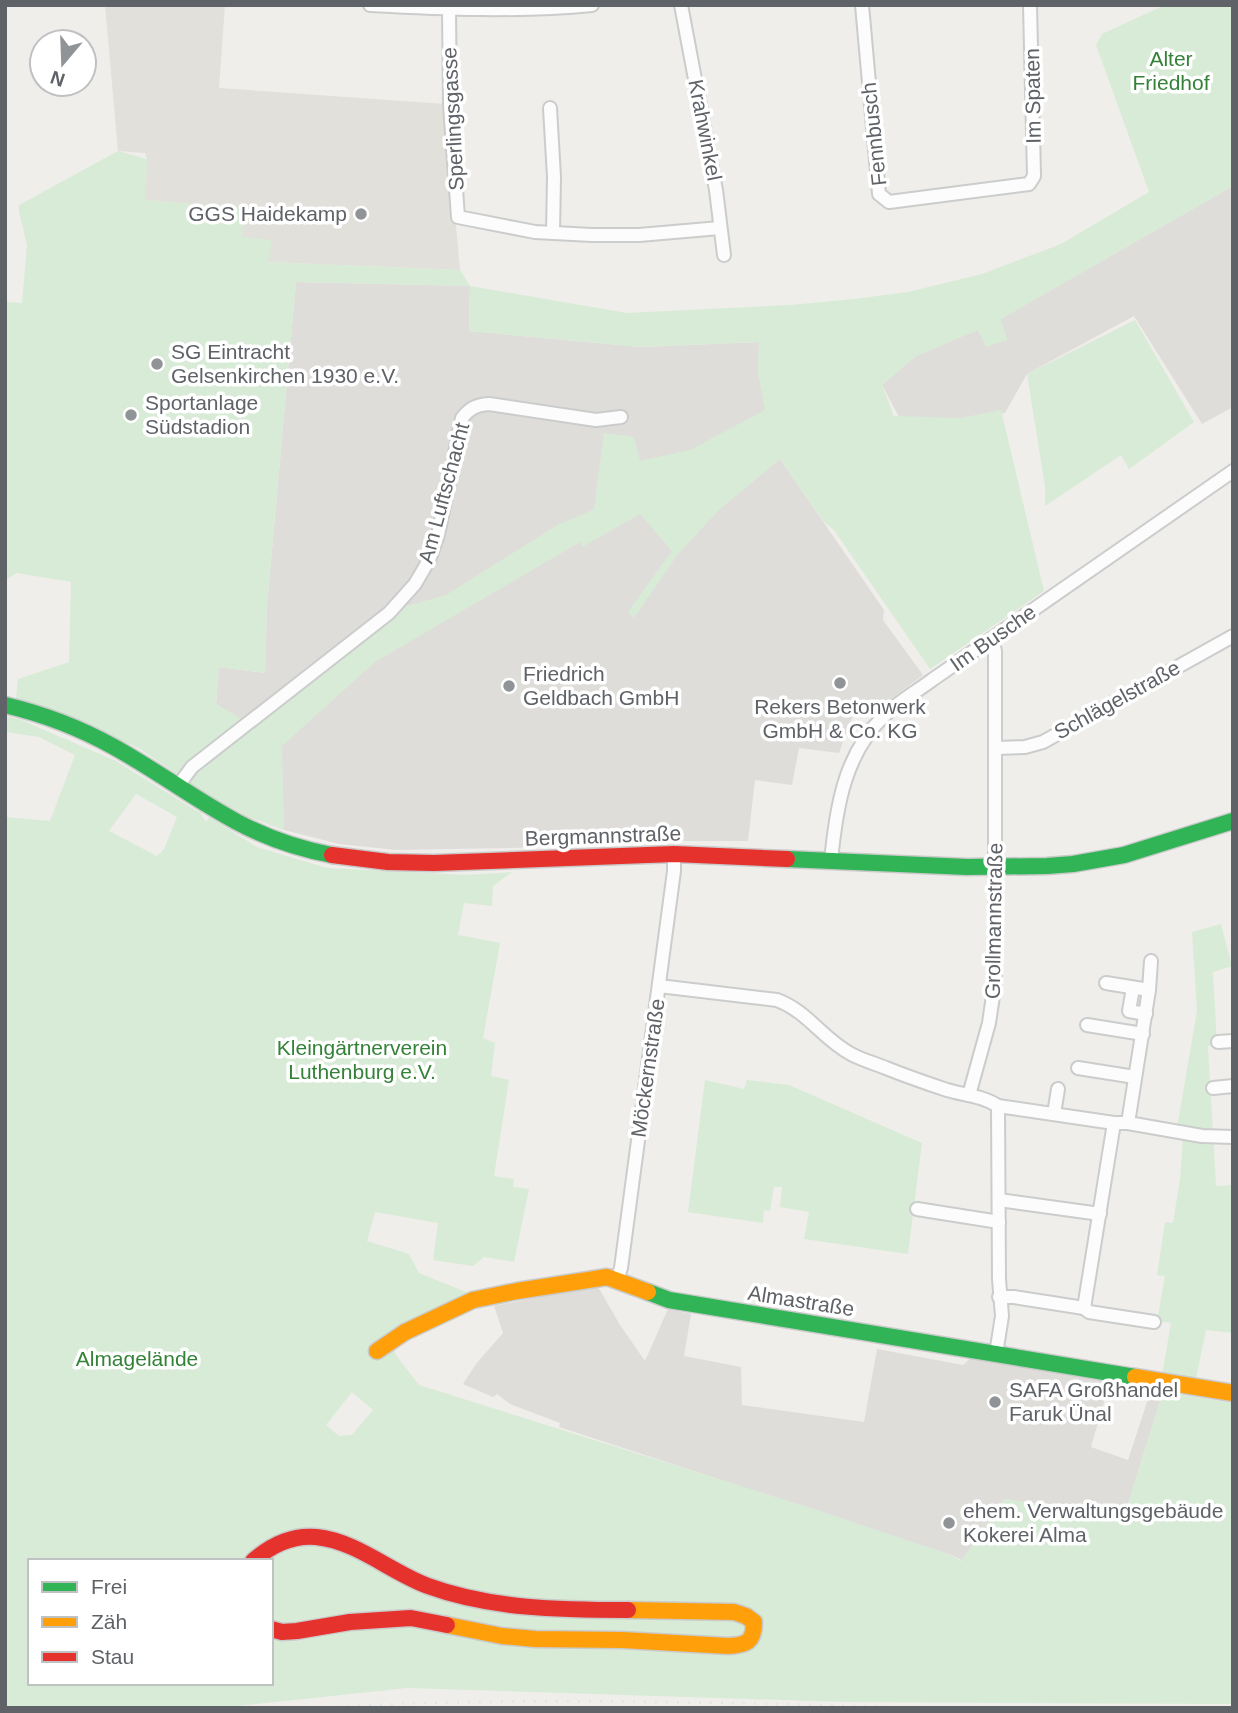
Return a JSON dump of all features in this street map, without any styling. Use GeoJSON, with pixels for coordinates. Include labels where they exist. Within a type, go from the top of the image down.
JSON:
{"type":"FeatureCollection","features":[{"type":"Feature","properties":{"kind":"street"},"geometry":{"type":"LineString","coordinates":[[370,5],[449,9],[592,5]]}},
{"type":"Feature","properties":{"kind":"street","name":"Krahwinkel"},"geometry":{"type":"LineString","coordinates":[[681,5],[716,190],[724,255]]}},
{"type":"Feature","properties":{"kind":"street","name":"Fennbusch"},"geometry":{"type":"LineString","coordinates":[[862,5],[879,194],[889,202],[1029,184]]}},
{"type":"Feature","properties":{"kind":"street","name":"Im Spaten"},"geometry":{"type":"LineString","coordinates":[[1029,184],[1034,176],[1030,5]]}},
{"type":"Feature","properties":{"kind":"street","name":"Sperlingsgasse"},"geometry":{"type":"LineString","coordinates":[[449,9],[451,121],[458,217],[535,232],[592,236],[720,228]]}},
{"type":"Feature","properties":{"kind":"street"},"geometry":{"type":"LineString","coordinates":[[551,108],[553,233]]}},
{"type":"Feature","properties":{"kind":"street","name":"Am Luftschacht"},"geometry":{"type":"LineString","coordinates":[[178,786],[192,767],[382,618],[415,584],[429,560],[438,536],[462,418],[470,408],[488,404],[596,420],[621,417]]}},
{"type":"Feature","properties":{"kind":"street","name":"Im Busche"},"geometry":{"type":"LineString","coordinates":[[831,860],[844,785],[854,757],[883,716],[1233,471]]}},
{"type":"Feature","properties":{"kind":"street","name":"Schlägelstraße"},"geometry":{"type":"LineString","coordinates":[[996,748],[1025,747],[1043,741],[1233,636]]}},
{"type":"Feature","properties":{"kind":"street","name":"Grollmannstraße"},"geometry":{"type":"LineString","coordinates":[[969,1095],[993,1004],[995,982],[996,748],[995,651],[992,638]]}},
{"type":"Feature","properties":{"kind":"street","name":"Bergmannstraße"},"geometry":{"type":"LineString","coordinates":[[5,705],[71,725],[116,747],[223,814],[275,839],[319,853],[369,861],[434,863],[674,854],[967,867],[1047,866],[1124,855],[1233,821]]}},
{"type":"Feature","properties":{"kind":"street","name":"Möckernstraße"},"geometry":{"type":"LineString","coordinates":[[617,1280],[621,1268],[659,986],[674,854]]}},
{"type":"Feature","properties":{"kind":"street"},"geometry":{"type":"LineString","coordinates":[[1128,1122],[1146,1014],[1151,961]]}},
{"type":"Feature","properties":{"kind":"street"},"geometry":{"type":"LineString","coordinates":[[1106,983],[1149,990]]}},
{"type":"Feature","properties":{"kind":"street"},"geometry":{"type":"LineString","coordinates":[[659,986],[777,1000],[802,1013],[853,1055],[941,1088],[993,1102],[998,1106],[1114,1124],[1128,1122],[1202,1136],[1233,1136]]}},
{"type":"Feature","properties":{"kind":"street"},"geometry":{"type":"LineString","coordinates":[[1133,988],[1129,1011],[1146,1014]]}},
{"type":"Feature","properties":{"kind":"street"},"geometry":{"type":"LineString","coordinates":[[1087,1025],[1143,1034]]}},
{"type":"Feature","properties":{"kind":"street"},"geometry":{"type":"LineString","coordinates":[[1218,1042],[1233,1041]]}},
{"type":"Feature","properties":{"kind":"street"},"geometry":{"type":"LineString","coordinates":[[1078,1068],[1135,1077]]}},
{"type":"Feature","properties":{"kind":"street"},"geometry":{"type":"LineString","coordinates":[[1213,1088],[1233,1086]]}},
{"type":"Feature","properties":{"kind":"street"},"geometry":{"type":"LineString","coordinates":[[1054,1114],[1058,1089]]}},
{"type":"Feature","properties":{"kind":"street"},"geometry":{"type":"LineString","coordinates":[[996,1354],[1002,1316],[999,1297],[998,1106]]}},
{"type":"Feature","properties":{"kind":"street"},"geometry":{"type":"LineString","coordinates":[[1084,1308],[1114,1124]]}},
{"type":"Feature","properties":{"kind":"street"},"geometry":{"type":"LineString","coordinates":[[999,1200],[1100,1214]]}},
{"type":"Feature","properties":{"kind":"street"},"geometry":{"type":"LineString","coordinates":[[917,1209],[999,1222]]}},
{"type":"Feature","properties":{"kind":"street","name":"Almastraße"},"geometry":{"type":"LineString","coordinates":[[377,1351],[405,1332],[473,1300],[607,1277],[669,1300],[1233,1393]]}},
{"type":"Feature","properties":{"kind":"street"},"geometry":{"type":"LineString","coordinates":[[999,1297],[1084,1308],[1089,1312],[1154,1322]]}},
{"type":"Feature","properties":{"kind":"street"},"geometry":{"type":"LineString","coordinates":[[255,1559],[262,1552],[279,1544],[296,1538],[315,1537],[337,1542],[421,1583],[486,1600],[584,1610],[738,1612],[754,1622],[752,1638],[741,1646],[513,1637],[411,1618],[350,1622],[298,1631],[273,1630]]}},
{"type":"Feature","properties":{"kind":"shaded area"},"geometry":{"type":"Polygon","coordinates":[[[105,5],[225,5],[219,88],[445,104],[460,270],[268,262],[242,237],[243,208],[144,200],[147,159],[145,153],[118,151],[105,5]]]}},
{"type":"Feature","properties":{"kind":"shaded area"},"geometry":{"type":"Polygon","coordinates":[[[1233,186],[1233,407],[1202,424],[1134,316],[1027,374],[1005,413],[965,422],[900,419],[882,385],[916,356],[979,329],[1007,340],[1000,319],[1233,186]]]}},
{"type":"Feature","properties":{"kind":"shaded area"},"geometry":{"type":"Polygon","coordinates":[[[296,282],[470,286],[469,331],[641,347],[759,342],[758,373],[780,459],[884,610],[883,620],[923,675],[890,700],[852,700],[852,718],[839,753],[799,748],[792,785],[755,780],[748,841],[396,850],[339,844],[284,830],[281,746],[216,704],[219,667],[265,673],[267,605],[296,282]]]}},
{"type":"Feature","properties":{"kind":"shaded area"},"geometry":{"type":"Polygon","coordinates":[[[597,1285],[645,1361],[668,1309],[691,1314],[684,1356],[741,1367],[742,1405],[864,1422],[877,1349],[963,1365],[973,1356],[1110,1381],[1091,1447],[1128,1460],[1151,1390],[1163,1392],[1124,1517],[1005,1499],[962,1560],[559,1427],[560,1423],[510,1404],[497,1394],[493,1397],[463,1384],[476,1364],[503,1333],[494,1306],[597,1285]]]}},
{"type":"Feature","properties":{"kind":"green space","name":"Alter Friedhof"},"geometry":{"type":"Polygon","coordinates":[[[1165,5],[1233,5],[1233,186],[1001,319],[1007,340],[986,347],[978,330],[916,356],[882,385],[894,416],[961,418],[1001,410],[1044,591],[930,669],[834,530],[824,522],[780,459],[718,511],[678,554],[634,618],[628,612],[672,551],[640,514],[582,547],[580,542],[375,662],[282,746],[284,830],[251,818],[221,802],[137,747],[16,699],[18,679],[69,662],[71,582],[17,573],[5,580],[5,302],[22,303],[27,245],[19,205],[118,151],[147,159],[145,200],[244,208],[242,237],[272,240],[268,262],[460,270],[470,286],[627,313],[790,305],[908,292],[982,274],[1061,244],[1149,192],[1096,45],[1102,34],[1165,5]],[[296,282],[267,605],[265,673],[219,667],[216,704],[253,726],[403,607],[446,595],[556,526],[594,509],[604,433],[634,437],[640,461],[690,450],[765,410],[758,373],[759,342],[641,347],[469,331],[470,286],[296,282]]]}},
{"type":"Feature","properties":{"kind":"green space"},"geometry":{"type":"Polygon","coordinates":[[[1135,320],[1194,422],[1129,469],[1121,455],[1045,506],[1045,486],[1027,374],[1135,320]]]}},
{"type":"Feature","properties":{"kind":"green space"},"geometry":{"type":"Polygon","coordinates":[[[5,716],[19,719],[116,761],[202,812],[206,822],[209,817],[257,847],[327,868],[467,875],[512,872],[493,886],[492,906],[464,903],[458,935],[459,939],[459,935],[500,943],[483,1038],[495,1043],[491,1076],[509,1080],[494,1176],[514,1179],[513,1187],[529,1189],[514,1262],[484,1257],[473,1266],[433,1260],[438,1223],[375,1212],[367,1241],[409,1254],[419,1273],[471,1294],[395,1332],[395,1354],[419,1385],[814,1509],[951,1555],[961,1561],[1005,1499],[1124,1517],[1163,1392],[1233,1403],[1233,1704],[844,1702],[407,1688],[219,1708],[5,1708],[5,817],[50,821],[75,755],[39,737],[5,732],[5,716]],[[136,794],[109,831],[157,856],[164,849],[177,817],[136,794]],[[352,1392],[326,1425],[339,1436],[352,1435],[373,1410],[352,1392]]]}},
{"type":"Feature","properties":{"kind":"green space"},"geometry":{"type":"Polygon","coordinates":[[[1221,924],[1232,966],[1213,972],[1217,1045],[1208,1046],[1216,1186],[1233,1185],[1233,1333],[1206,1330],[1196,1379],[1162,1375],[1171,1323],[1157,1321],[1165,1276],[1157,1275],[1165,1222],[1173,1223],[1180,1179],[1183,1137],[1177,1128],[1197,1011],[1192,932],[1221,924]]]}},
{"type":"Feature","properties":{"kind":"green space"},"geometry":{"type":"Polygon","coordinates":[[[705,1080],[744,1089],[747,1080],[789,1085],[922,1143],[908,1254],[804,1239],[809,1212],[780,1207],[782,1187],[774,1187],[770,1211],[764,1210],[763,1223],[688,1212],[705,1080]]]}},
{"type":"Feature","properties":{"kind":"railway"},"geometry":{"type":"LineString","coordinates":[[314,1708],[553,1701],[951,1708]]}},
{"type":"Feature","properties":{"kind":"traffic: fast"},"geometry":{"type":"LineString","coordinates":[[5,705],[61,722],[101,740],[221,813],[260,833],[295,846],[332,855]]}},
{"type":"Feature","properties":{"kind":"traffic: fast"},"geometry":{"type":"LineString","coordinates":[[787,859],[967,867],[1073,864],[1124,855],[1233,821]]}},
{"type":"Feature","properties":{"kind":"traffic: fast"},"geometry":{"type":"LineString","coordinates":[[648,1292],[669,1300],[1135,1377]]}},
{"type":"Feature","properties":{"kind":"traffic: slow"},"geometry":{"type":"LineString","coordinates":[[377,1351],[405,1332],[473,1300],[607,1277],[648,1292]]}},
{"type":"Feature","properties":{"kind":"traffic: slow"},"geometry":{"type":"LineString","coordinates":[[1135,1377],[1233,1393]]}},
{"type":"Feature","properties":{"kind":"traffic: slow"},"geometry":{"type":"LineString","coordinates":[[447,1625],[502,1636],[535,1639],[622,1640],[728,1646],[748,1641],[754,1629],[754,1622],[734,1612],[628,1610]]}},
{"type":"Feature","properties":{"kind":"traffic: jam"},"geometry":{"type":"LineString","coordinates":[[332,855],[388,862],[434,863],[674,854],[787,859]]}},
{"type":"Feature","properties":{"kind":"traffic: jam"},"geometry":{"type":"LineString","coordinates":[[256,1559],[282,1543],[298,1538],[316,1537],[345,1544],[414,1580],[452,1594],[526,1607],[628,1610]]}},
{"type":"Feature","properties":{"kind":"traffic: jam"},"geometry":{"type":"LineString","coordinates":[[273,1630],[297,1631],[350,1622],[411,1618],[447,1625]]}},
{"type":"Feature","properties":{"kind":"place","name":"GGS Haidekamp"},"geometry":{"type":"Point","coordinates":[361,214]}},
{"type":"Feature","properties":{"kind":"place","name":"SG Eintracht Gelsenkirchen 1930 e.V."},"geometry":{"type":"Point","coordinates":[157,364]}},
{"type":"Feature","properties":{"kind":"place","name":"Sportanlage Südstadion"},"geometry":{"type":"Point","coordinates":[131,415]}},
{"type":"Feature","properties":{"kind":"place","name":"Rekers Betonwerk GmbH & Co. KG"},"geometry":{"type":"Point","coordinates":[840,683]}},
{"type":"Feature","properties":{"kind":"place","name":"Friedrich Geldbach GmbH"},"geometry":{"type":"Point","coordinates":[509,686]}},
{"type":"Feature","properties":{"kind":"place","name":"SAFA Großhandel Faruk Ünal"},"geometry":{"type":"Point","coordinates":[995,1402]}},
{"type":"Feature","properties":{"kind":"place","name":"ehem. Verwaltungsgebäude Kokerei Alma"},"geometry":{"type":"Point","coordinates":[949,1523]}},
{"type":"Feature","properties":{"kind":"park label","name":"Kleingärtnerverein Luthenburg e.V."},"geometry":{"type":"Point","coordinates":[362,1060]}},
{"type":"Feature","properties":{"kind":"park label","name":"Almagelände"},"geometry":{"type":"Point","coordinates":[137,1359]}}]}
